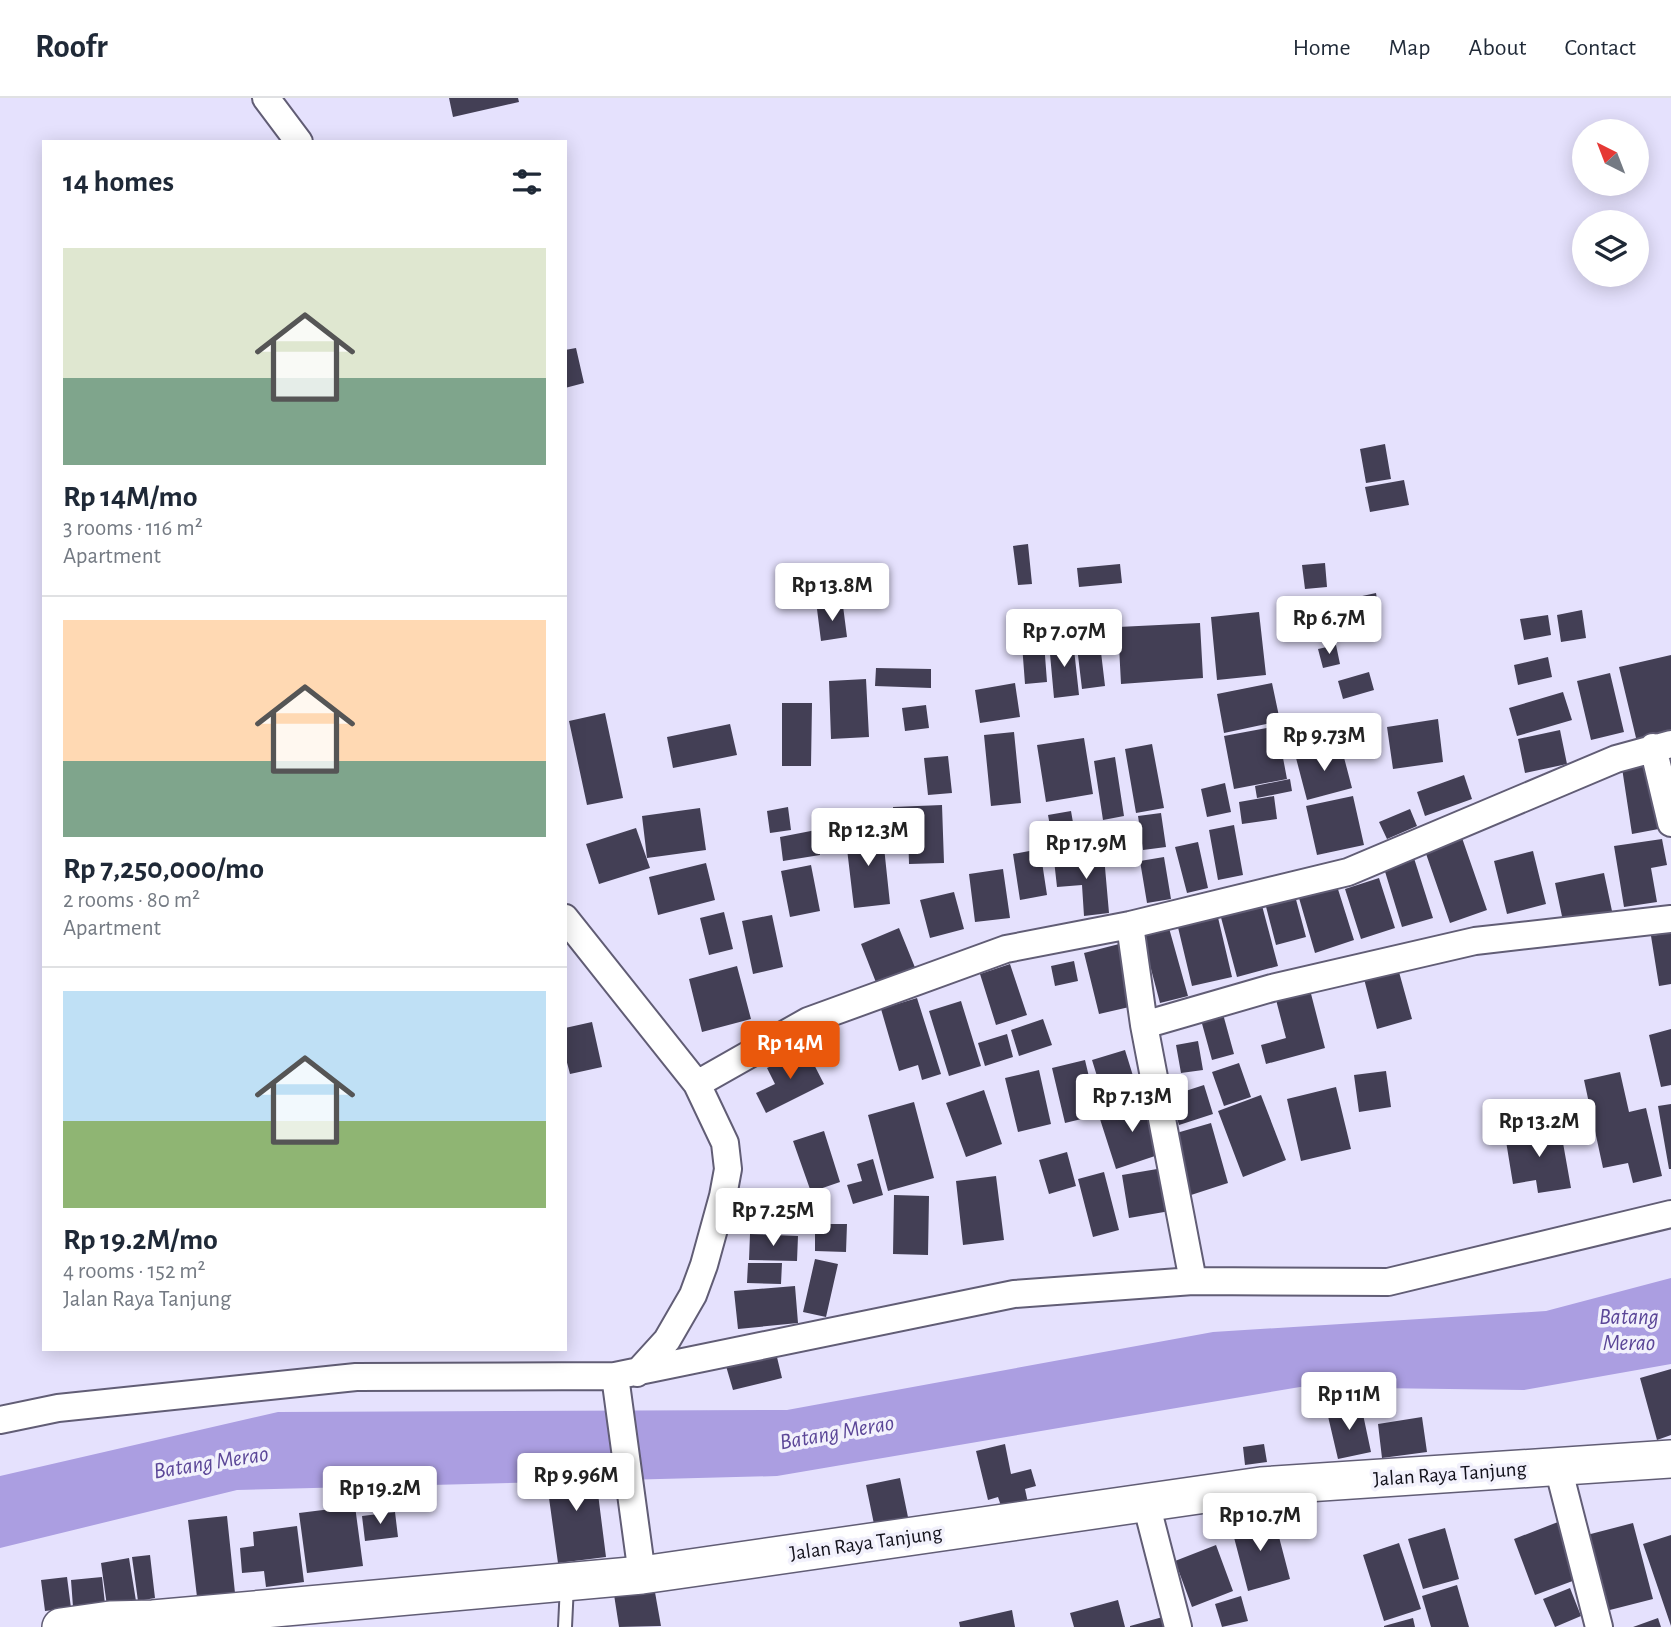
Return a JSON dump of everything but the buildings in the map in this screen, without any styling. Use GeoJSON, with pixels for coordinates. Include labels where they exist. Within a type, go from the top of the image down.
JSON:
{"type":"FeatureCollection","features":[{"type":"Feature","properties":{"kind":"street"},"geometry":{"type":"LineString","coordinates":[[266,98],[298,140]]}},
{"type":"Feature","properties":{"kind":"street"},"geometry":{"type":"LineString","coordinates":[[697,1083],[808,1021],[1006,949],[1130,925],[1348,872],[1616,759],[1662,746],[1671,823]]}},
{"type":"Feature","properties":{"kind":"street"},"geometry":{"type":"LineString","coordinates":[[1144,1025],[1272,988],[1475,941],[1671,919]]}},
{"type":"Feature","properties":{"kind":"street"},"geometry":{"type":"LineString","coordinates":[[567,920],[697,1083],[725,1143],[728,1170],[723,1196],[693,1295],[667,1340],[622,1378]]}},
{"type":"Feature","properties":{"kind":"street"},"geometry":{"type":"LineString","coordinates":[[1130,925],[1144,1025],[1193,1281]]}},
{"type":"Feature","properties":{"kind":"street"},"geometry":{"type":"LineString","coordinates":[[0,1420],[58,1408],[356,1377],[622,1378],[1014,1294],[1193,1281],[1388,1282],[1671,1214]]}},
{"type":"Feature","properties":{"kind":"street"},"geometry":{"type":"LineString","coordinates":[[622,1378],[632,1506],[642,1575]]}},
{"type":"Feature","properties":{"kind":"street","name":"Jalan Raya Tanjung"},"geometry":{"type":"LineString","coordinates":[[61,1627],[642,1575],[1261,1486],[1671,1459]]}},
{"type":"Feature","properties":{"kind":"street"},"geometry":{"type":"LineString","coordinates":[[1558,1467],[1599,1627]]}},
{"type":"Feature","properties":{"kind":"street"},"geometry":{"type":"LineString","coordinates":[[1146,1503],[1178,1627]]}},
{"type":"Feature","properties":{"kind":"lane"},"geometry":{"type":"LineString","coordinates":[[565,1627],[568,1581]]}},
{"type":"Feature","properties":{"kind":"water","name":"Batang Merao"},"geometry":{"type":"Polygon","coordinates":[[[1671,1278],[1671,1364],[1524,1390],[1300,1387],[777,1476],[237,1490],[0,1548],[0,1476],[278,1412],[787,1410],[1213,1332],[1546,1311],[1671,1278]]]}}]}
